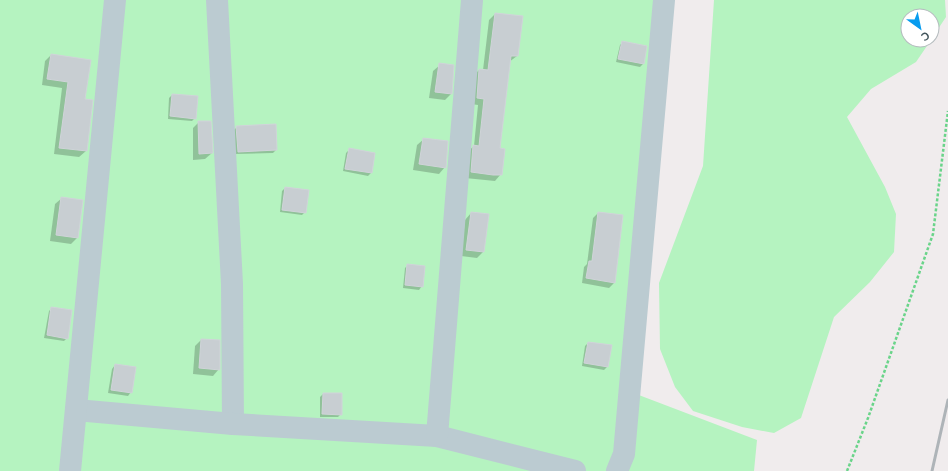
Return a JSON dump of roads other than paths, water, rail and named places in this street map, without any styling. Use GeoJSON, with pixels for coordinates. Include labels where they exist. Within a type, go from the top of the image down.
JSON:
{"type":"FeatureCollection","features":[{"type":"Feature","properties":{"kind":"street"},"geometry":{"type":"LineString","coordinates":[[70,471],[115,0]]}},
{"type":"Feature","properties":{"kind":"street"},"geometry":{"type":"LineString","coordinates":[[217,0],[232,284],[233,424]]}},
{"type":"Feature","properties":{"kind":"street"},"geometry":{"type":"LineString","coordinates":[[437,436],[472,0]]}},
{"type":"Feature","properties":{"kind":"street"},"geometry":{"type":"LineString","coordinates":[[617,471],[624,454],[664,0]]}},
{"type":"Feature","properties":{"kind":"street"},"geometry":{"type":"LineString","coordinates":[[76,410],[233,424],[437,436],[575,471]]}},
{"type":"Feature","properties":{"kind":"railway"},"geometry":{"type":"LineString","coordinates":[[932,471],[948,400]]}}]}
